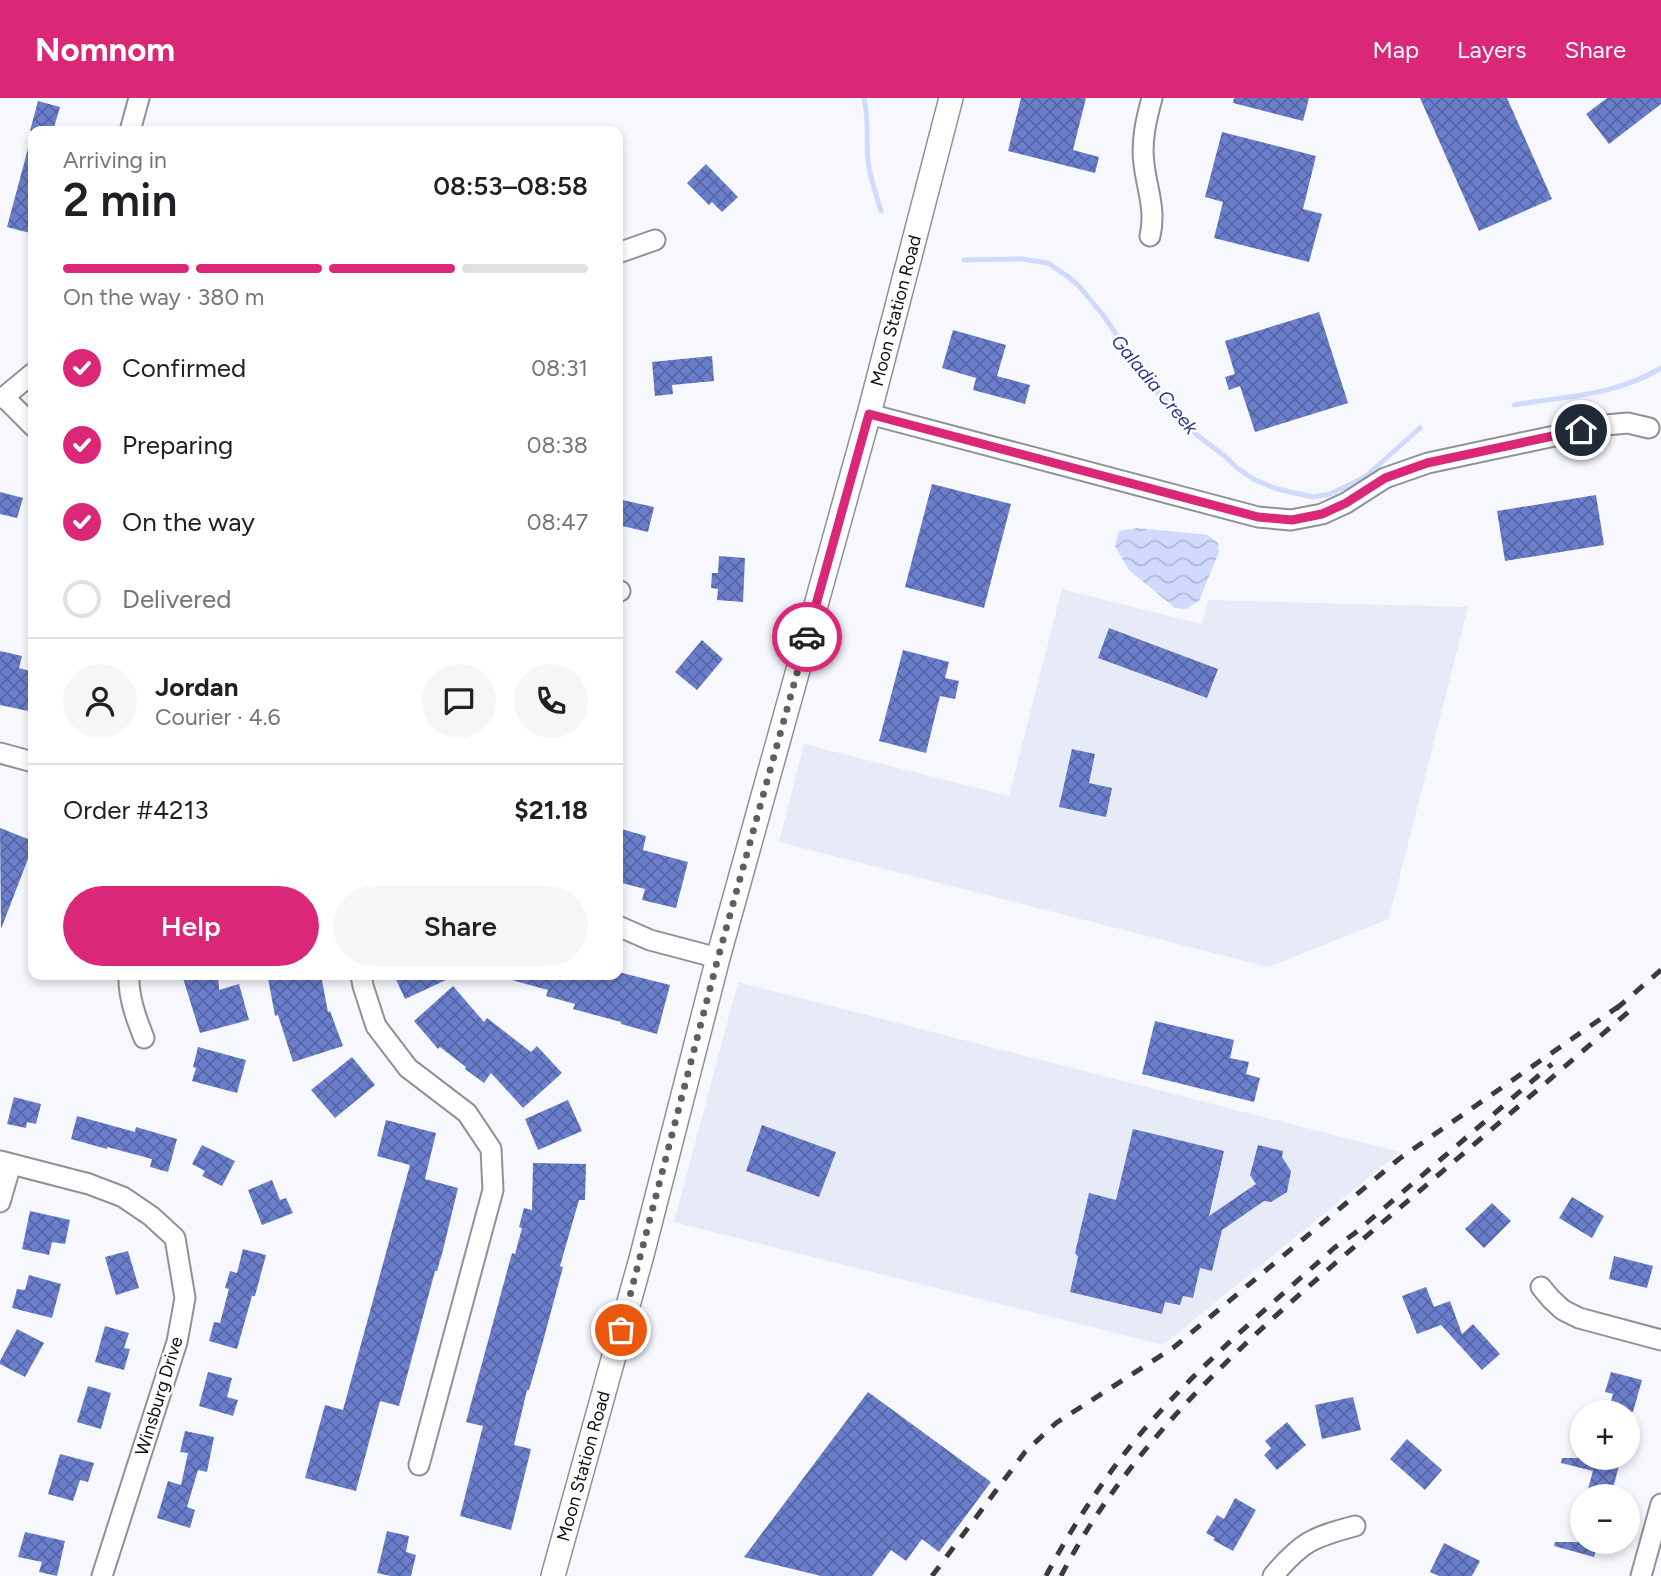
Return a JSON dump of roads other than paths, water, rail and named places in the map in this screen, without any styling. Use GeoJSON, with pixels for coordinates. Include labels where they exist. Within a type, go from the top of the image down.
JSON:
{"type":"FeatureCollection","features":[{"type":"Feature","properties":{"kind":"street"},"geometry":{"type":"LineString","coordinates":[[131,126],[139,98]]}},
{"type":"Feature","properties":{"kind":"street","name":"Moon Station Road"},"geometry":{"type":"LineString","coordinates":[[553,1576],[638,1268],[718,958],[869,414],[951,98]]}},
{"type":"Feature","properties":{"kind":"street"},"geometry":{"type":"LineString","coordinates":[[1150,236],[1153,208],[1144,163],[1143,141],[1152,98]]}},
{"type":"Feature","properties":{"kind":"street"},"geometry":{"type":"LineString","coordinates":[[623,251],[655,240]]}},
{"type":"Feature","properties":{"kind":"street"},"geometry":{"type":"LineString","coordinates":[[28,377],[2,398],[28,421]]}},
{"type":"Feature","properties":{"kind":"street"},"geometry":{"type":"LineString","coordinates":[[869,414],[1258,517],[1292,520],[1322,514],[1346,503],[1385,478],[1427,463],[1605,425],[1628,423],[1649,428]]}},
{"type":"Feature","properties":{"kind":"street"},"geometry":{"type":"LineString","coordinates":[[0,753],[28,761]]}},
{"type":"Feature","properties":{"kind":"street"},"geometry":{"type":"LineString","coordinates":[[623,928],[649,940],[718,958]]}},
{"type":"Feature","properties":{"kind":"street"},"geometry":{"type":"LineString","coordinates":[[128,980],[135,1017],[144,1038]]}},
{"type":"Feature","properties":{"kind":"street"},"geometry":{"type":"LineString","coordinates":[[362,980],[376,1026],[408,1068],[467,1113],[491,1149],[493,1189],[418,1465]]}},
{"type":"Feature","properties":{"kind":"street"},"geometry":{"type":"LineString","coordinates":[[0,1202],[6,1163]]}},
{"type":"Feature","properties":{"kind":"street","name":"Winsburg Drive"},"geometry":{"type":"LineString","coordinates":[[6,1163],[89,1184],[123,1197],[151,1216],[175,1238],[184,1298],[177,1342],[102,1576]]}},
{"type":"Feature","properties":{"kind":"street"},"geometry":{"type":"LineString","coordinates":[[1541,1287],[1563,1310],[1579,1318],[1661,1340]]}},
{"type":"Feature","properties":{"kind":"street"},"geometry":{"type":"LineString","coordinates":[[1642,1576],[1661,1504]]}},
{"type":"Feature","properties":{"kind":"street"},"geometry":{"type":"LineString","coordinates":[[1273,1576],[1307,1543],[1323,1534],[1354,1526]]}},
{"type":"Feature","properties":{"kind":"water"},"geometry":{"type":"Polygon","coordinates":[[[1137,528],[1208,535],[1218,543],[1219,552],[1199,601],[1186,609],[1175,608],[1129,570],[1115,546],[1119,531],[1137,528]]]}},
{"type":"Feature","properties":{"kind":"waterway","name":"Galadia Creek"},"geometry":{"type":"LineString","coordinates":[[864,98],[869,167],[881,211]]}},
{"type":"Feature","properties":{"kind":"waterway","name":"Galadia Creek"},"geometry":{"type":"LineString","coordinates":[[964,260],[1022,259],[1048,263],[1067,276],[1103,315],[1151,385],[1197,435],[1237,468],[1255,480],[1277,489],[1313,497],[1330,494],[1365,477],[1420,428]]}},
{"type":"Feature","properties":{"kind":"waterway","name":"Galadia Creek"},"geometry":{"type":"LineString","coordinates":[[1514,405],[1608,390],[1661,368]]}},
{"type":"Feature","properties":{"kind":"railway"},"geometry":{"type":"LineString","coordinates":[[1616,1009],[1661,970]]}},
{"type":"Feature","properties":{"kind":"railway"},"geometry":{"type":"LineString","coordinates":[[932,1576],[1025,1452],[1056,1423],[1173,1348],[1399,1159],[1622,1004]]}},
{"type":"Feature","properties":{"kind":"railway"},"geometry":{"type":"LineString","coordinates":[[1061,1576],[1091,1524],[1124,1476],[1162,1430],[1244,1345],[1634,1007]]}},
{"type":"Feature","properties":{"kind":"railway"},"geometry":{"type":"LineString","coordinates":[[1046,1576],[1080,1517],[1120,1459],[1192,1378],[1334,1248],[1552,1064]]}}]}
